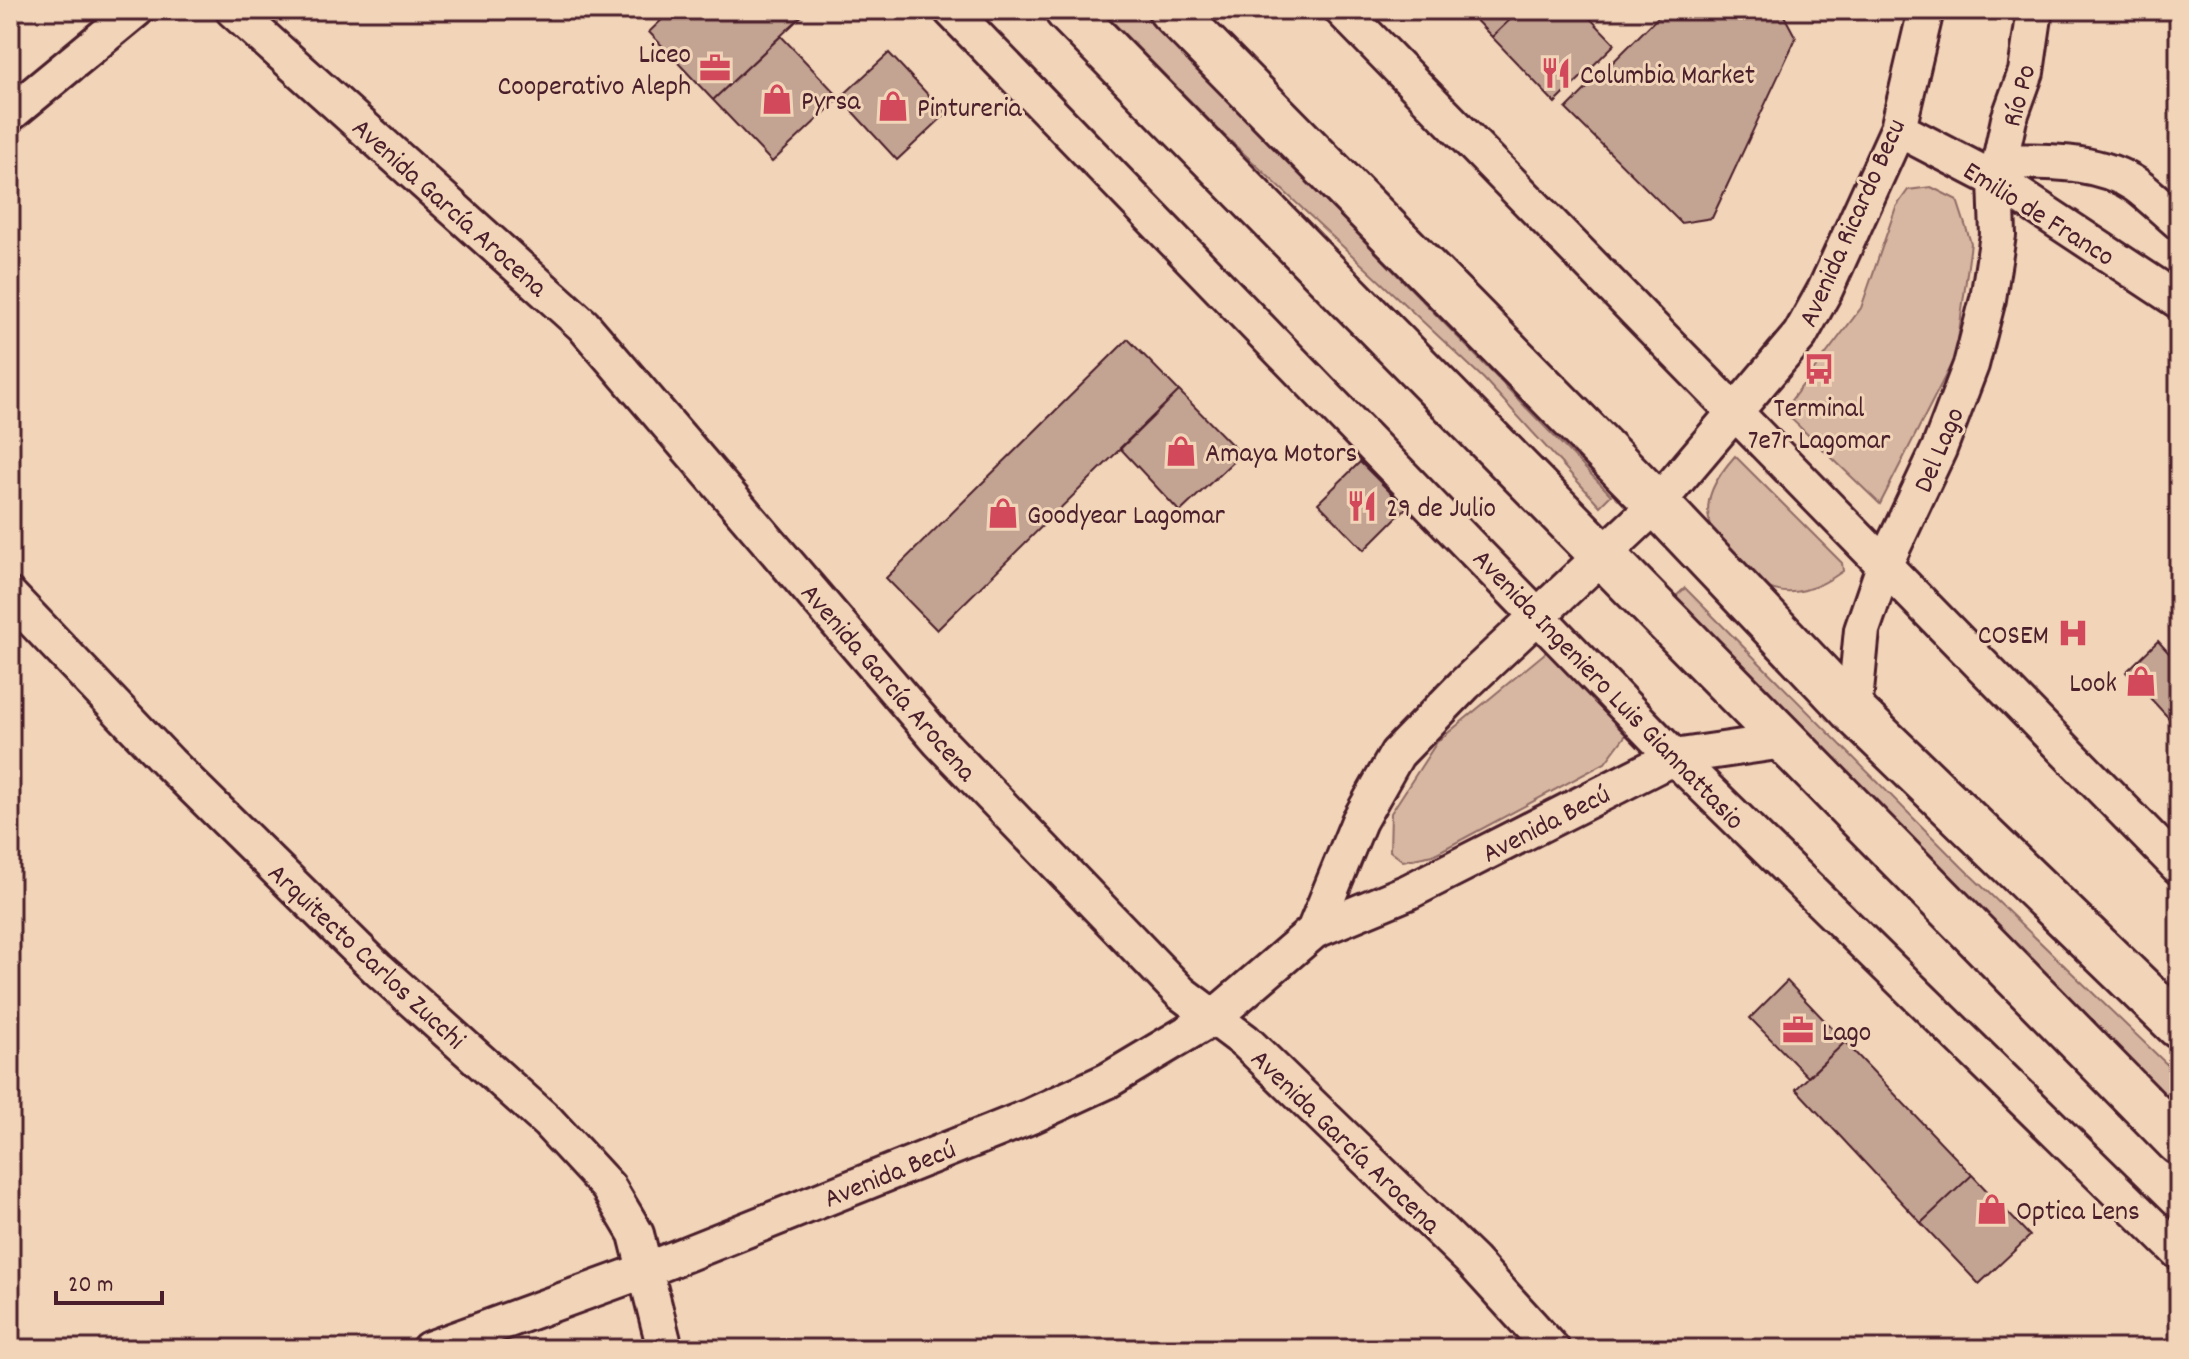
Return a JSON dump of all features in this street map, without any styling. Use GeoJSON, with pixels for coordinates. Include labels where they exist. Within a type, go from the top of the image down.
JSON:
{"type":"FeatureCollection","features":[{"type":"Feature","properties":{"kind":"main road"},"geometry":{"type":"LineString","coordinates":[[1067,10],[2179,1142]]}},
{"type":"Feature","properties":{"kind":"main road"},"geometry":{"type":"LineString","coordinates":[[1171,10],[1657,504],[1854,712],[2179,1026]]}},
{"type":"Feature","properties":{"kind":"street"},"geometry":{"type":"LineString","coordinates":[[10,114],[136,10]]}},
{"type":"Feature","properties":{"kind":"street","name":"Avenida García Arocena"},"geometry":{"type":"LineString","coordinates":[[233,10],[583,325],[939,741],[1181,993],[1245,1041],[1449,1239],[1552,1349]]}},
{"type":"Feature","properties":{"kind":"street","name":"Avenida Ingeniero Luis Giannattasio"},"geometry":{"type":"LineString","coordinates":[[951,10],[1674,757],[2179,1252]]}},
{"type":"Feature","properties":{"kind":"street"},"geometry":{"type":"LineString","coordinates":[[1342,10],[2179,867]]}},
{"type":"Feature","properties":{"kind":"street","name":"Avenida Ricardo Becu"},"geometry":{"type":"LineString","coordinates":[[1604,556],[1657,504],[1800,335],[1825,290],[1898,129],[1926,10]]}},
{"type":"Feature","properties":{"kind":"street","name":"Río Po"},"geometry":{"type":"LineString","coordinates":[[1998,170],[2009,119],[2026,72],[2035,10]]}},
{"type":"Feature","properties":{"kind":"street","name":"Emilio de Franco"},"geometry":{"type":"LineString","coordinates":[[1898,129],[1998,170],[2175,292]]}},
{"type":"Feature","properties":{"kind":"street"},"geometry":{"type":"LineString","coordinates":[[1998,170],[2066,163],[2107,171],[2135,185],[2179,222]]}},
{"type":"Feature","properties":{"kind":"street","name":"Del Lago"},"geometry":{"type":"LineString","coordinates":[[1854,712],[1862,630],[1884,566],[1939,449],[1971,365],[1988,299],[1998,235],[1998,170]]}},
{"type":"Feature","properties":{"kind":"street","name":"Avenida Becú"},"geometry":{"type":"LineString","coordinates":[[1314,931],[1359,821],[1397,754],[1465,684],[1604,556]]}},
{"type":"Feature","properties":{"kind":"street","name":"Arquitecto Carlos Zucchi"},"geometry":{"type":"LineString","coordinates":[[10,596],[169,763],[378,969],[548,1122],[608,1187],[636,1234],[665,1349]]}},
{"type":"Feature","properties":{"kind":"street","name":"Avenida Becú"},"geometry":{"type":"LineString","coordinates":[[429,1349],[646,1270],[1031,1116],[1107,1081],[1214,1017],[1314,931],[1408,892],[1674,757],[1784,741]]}},
{"type":"Feature","properties":{"kind":"shaded area"},"geometry":{"type":"Polygon","coordinates":[[[1101,10],[1140,10],[1611,495],[1600,506],[1484,379],[1224,135],[1101,10]]]}},
{"type":"Feature","properties":{"kind":"shaded area"},"geometry":{"type":"Polygon","coordinates":[[[1931,187],[1957,200],[1971,243],[1956,355],[1880,504],[1783,411],[1861,308],[1896,207],[1908,190],[1931,187]]]}},
{"type":"Feature","properties":{"kind":"shaded area"},"geometry":{"type":"Polygon","coordinates":[[[1735,456],[1842,563],[1843,571],[1815,587],[1793,592],[1772,589],[1751,575],[1717,536],[1709,518],[1713,489],[1735,456]]]}},
{"type":"Feature","properties":{"kind":"shaded area"},"geometry":{"type":"Polygon","coordinates":[[[1685,588],[1962,867],[2179,1076],[2179,1110],[1674,598],[1685,588]]]}},
{"type":"Feature","properties":{"kind":"shaded area"},"geometry":{"type":"Polygon","coordinates":[[[1551,648],[1631,728],[1605,763],[1433,855],[1403,861],[1390,851],[1391,813],[1437,742],[1551,648]]]}},
{"type":"Feature","properties":{"kind":"building","name":"Liceo Cooperativo Aleph"},"geometry":{"type":"Polygon","coordinates":[[[672,10],[808,10],[713,100],[649,32],[672,10]]]}},
{"type":"Feature","properties":{"kind":"building"},"geometry":{"type":"Polygon","coordinates":[[[1466,10],[1520,10],[1492,37],[1466,10]]]}},
{"type":"Feature","properties":{"kind":"building","name":"Columbia Market"},"geometry":{"type":"Polygon","coordinates":[[[1520,10],[1582,10],[1615,44],[1555,103],[1492,37],[1520,10]]]}},
{"type":"Feature","properties":{"kind":"building"},"geometry":{"type":"Polygon","coordinates":[[[1665,10],[1781,10],[1796,38],[1712,218],[1681,223],[1566,109],[1665,10]]]}},
{"type":"Feature","properties":{"kind":"building","name":"Pyrsa"},"geometry":{"type":"Polygon","coordinates":[[[781,36],[840,98],[772,162],[713,100],[781,36]]]}},
{"type":"Feature","properties":{"kind":"building","name":"Pintureria"},"geometry":{"type":"Polygon","coordinates":[[[889,53],[946,114],[897,160],[840,98],[889,53]]]}},
{"type":"Feature","properties":{"kind":"building","name":"Goodyear Lagomar"},"geometry":{"type":"Polygon","coordinates":[[[1128,339],[1179,391],[937,630],[886,578],[1128,339]]]}},
{"type":"Feature","properties":{"kind":"building","name":"Amaya Motors"},"geometry":{"type":"Polygon","coordinates":[[[1179,391],[1241,454],[1180,512],[1120,448],[1179,391]]]}},
{"type":"Feature","properties":{"kind":"building","name":"29 de Julio"},"geometry":{"type":"Polygon","coordinates":[[[1360,462],[1406,508],[1364,550],[1318,503],[1360,462]]]}},
{"type":"Feature","properties":{"kind":"building"},"geometry":{"type":"Polygon","coordinates":[[[2158,641],[2179,664],[2177,727],[2126,672],[2158,641]]]}},
{"type":"Feature","properties":{"kind":"building","name":"Lago"},"geometry":{"type":"Polygon","coordinates":[[[1787,981],[1845,1042],[1808,1077],[1750,1018],[1787,981]]]}},
{"type":"Feature","properties":{"kind":"building"},"geometry":{"type":"Polygon","coordinates":[[[1845,1042],[1972,1175],[1921,1223],[1796,1089],[1845,1042]]]}},
{"type":"Feature","properties":{"kind":"building"},"geometry":{"type":"Polygon","coordinates":[[[1972,1175],[2030,1236],[1979,1284],[1921,1223],[1972,1175]]]}},
{"type":"Feature","properties":{"kind":"place","name":"Liceo Cooperativo Aleph"},"geometry":{"type":"Point","coordinates":[715,68]}},
{"type":"Feature","properties":{"kind":"place","name":"Columbia Market"},"geometry":{"type":"Point","coordinates":[1556,73]}},
{"type":"Feature","properties":{"kind":"place","name":"Pyrsa"},"geometry":{"type":"Point","coordinates":[777,99]}},
{"type":"Feature","properties":{"kind":"place","name":"Pintureria"},"geometry":{"type":"Point","coordinates":[893,106]}},
{"type":"Feature","properties":{"kind":"place","name":"Terminal 7e7r Lagomar"},"geometry":{"type":"Point","coordinates":[1819,369]}},
{"type":"Feature","properties":{"kind":"place","name":"Amaya Motors"},"geometry":{"type":"Point","coordinates":[1181,451]}},
{"type":"Feature","properties":{"kind":"place","name":"29 de Julio"},"geometry":{"type":"Point","coordinates":[1362,506]}},
{"type":"Feature","properties":{"kind":"place","name":"Goodyear Lagomar"},"geometry":{"type":"Point","coordinates":[1003,513]}},
{"type":"Feature","properties":{"kind":"place","name":"COSEM"},"geometry":{"type":"Point","coordinates":[2073,633]}},
{"type":"Feature","properties":{"kind":"place","name":"Look"},"geometry":{"type":"Point","coordinates":[2141,681]}},
{"type":"Feature","properties":{"kind":"place","name":"Lago"},"geometry":{"type":"Point","coordinates":[1798,1030]}},
{"type":"Feature","properties":{"kind":"place","name":"Optica Lens"},"geometry":{"type":"Point","coordinates":[1992,1209]}}]}
